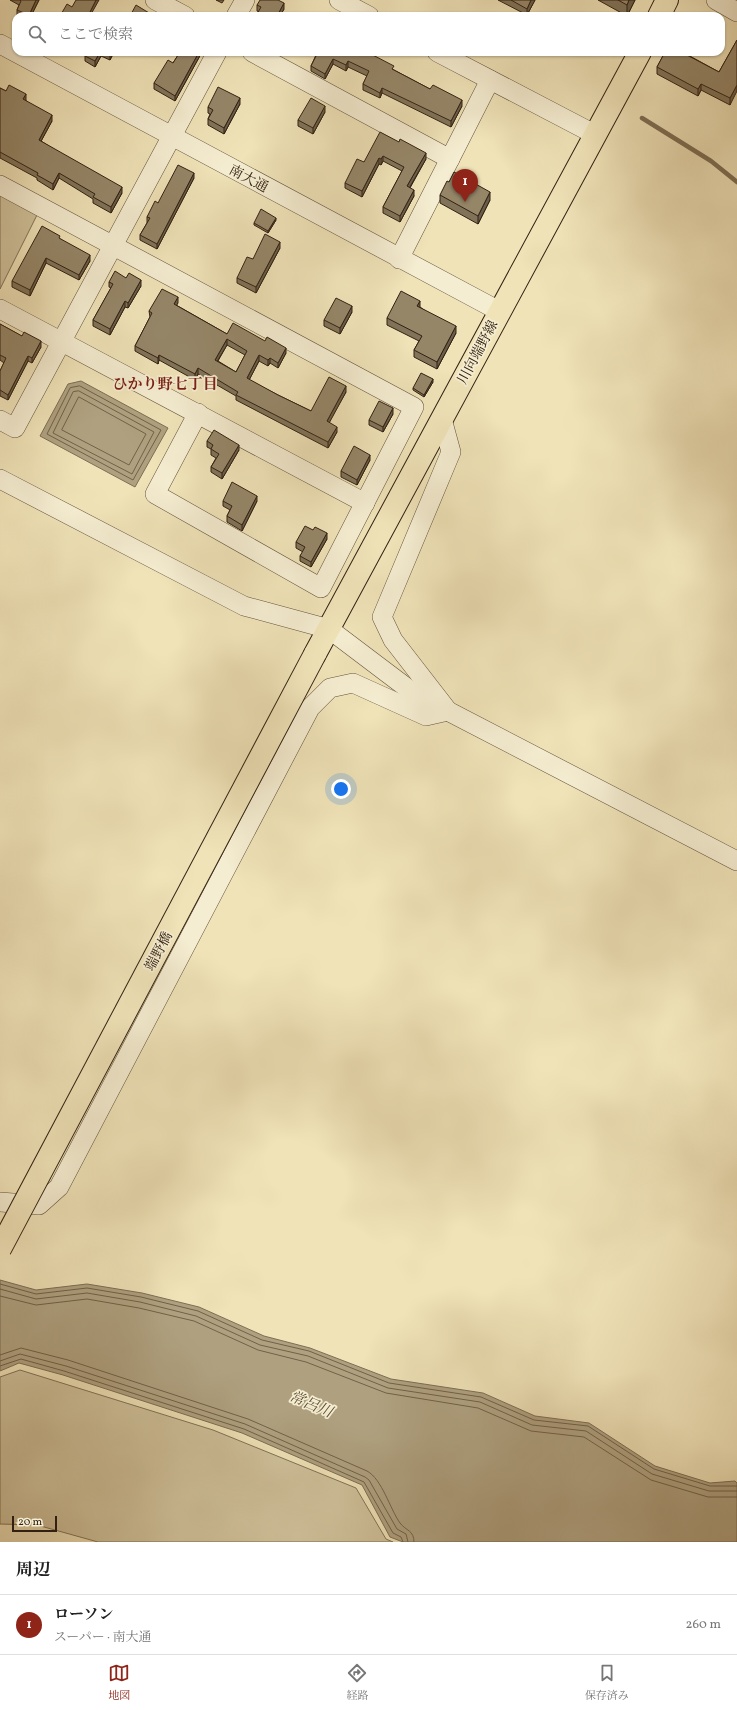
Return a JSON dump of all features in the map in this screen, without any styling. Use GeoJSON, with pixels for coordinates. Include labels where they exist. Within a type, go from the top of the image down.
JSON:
{"type":"FeatureCollection","features":[{"type":"Feature","properties":{"kind":"main road"},"geometry":{"type":"LineString","coordinates":[[661,12],[667,0]]}},
{"type":"Feature","properties":{"kind":"main road","name":"川向端野線"},"geometry":{"type":"LineString","coordinates":[[315,654],[638,56]]}},
{"type":"Feature","properties":{"kind":"main road","name":"端野橋"},"geometry":{"type":"LineString","coordinates":[[0,1249],[315,654]]}},
{"type":"Feature","properties":{"kind":"street"},"geometry":{"type":"LineString","coordinates":[[155,0],[178,12]]}},
{"type":"Feature","properties":{"kind":"street"},"geometry":{"type":"LineString","coordinates":[[238,12],[245,0]]}},
{"type":"Feature","properties":{"kind":"street"},"geometry":{"type":"LineString","coordinates":[[339,0],[362,12]]}},
{"type":"Feature","properties":{"kind":"street"},"geometry":{"type":"LineString","coordinates":[[716,0],[737,12]]}},
{"type":"Feature","properties":{"kind":"street","name":"南大通"},"geometry":{"type":"LineString","coordinates":[[0,44],[12,50]]}},
{"type":"Feature","properties":{"kind":"street","name":"南大通"},"geometry":{"type":"LineString","coordinates":[[22,56],[399,259],[499,311]]}},
{"type":"Feature","properties":{"kind":"street"},"geometry":{"type":"LineString","coordinates":[[0,420],[15,428],[215,56]]}},
{"type":"Feature","properties":{"kind":"street"},"geometry":{"type":"LineString","coordinates":[[259,56],[450,159]]}},
{"type":"Feature","properties":{"kind":"street"},"geometry":{"type":"LineString","coordinates":[[445,56],[596,135]]}},
{"type":"Feature","properties":{"kind":"street"},"geometry":{"type":"LineString","coordinates":[[399,259],[490,80]]}},
{"type":"Feature","properties":{"kind":"street"},"geometry":{"type":"LineString","coordinates":[[0,185],[414,406],[321,588],[155,494],[198,413]]}},
{"type":"Feature","properties":{"kind":"street"},"geometry":{"type":"LineString","coordinates":[[0,309],[365,503]]}},
{"type":"Feature","properties":{"kind":"street"},"geometry":{"type":"LineString","coordinates":[[442,419],[451,452],[382,616],[393,640],[448,711]]}},
{"type":"Feature","properties":{"kind":"street"},"geometry":{"type":"LineString","coordinates":[[0,479],[244,606],[329,629],[415,694],[737,861]]}},
{"type":"Feature","properties":{"kind":"street"},"geometry":{"type":"LineString","coordinates":[[0,1202],[39,1205],[59,1188],[310,708],[330,688],[353,683],[426,716],[448,711]]}},
{"type":"Feature","properties":{"kind":"shaded area"},"geometry":{"type":"Polygon","coordinates":[[[0,195],[37,215],[0,289],[0,195]]]}},
{"type":"Feature","properties":{"kind":"shaded area"},"geometry":{"type":"Polygon","coordinates":[[[20,1370],[213,1430],[356,1488],[386,1539],[393,1542],[98,1542],[37,1525],[0,1524],[0,1377],[20,1370]]]}},
{"type":"Feature","properties":{"kind":"water"},"geometry":{"type":"Polygon","coordinates":[[[81,381],[168,428],[135,487],[40,436],[68,384],[81,381]]]}},
{"type":"Feature","properties":{"kind":"water","name":"常呂川"},"geometry":{"type":"Polygon","coordinates":[[[0,1280],[36,1290],[87,1284],[142,1293],[199,1307],[264,1336],[310,1348],[391,1379],[483,1393],[535,1416],[589,1423],[655,1466],[710,1483],[735,1481],[737,1483],[737,1542],[403,1542],[390,1537],[362,1485],[242,1433],[63,1375],[19,1363],[0,1371],[0,1280]]]}},
{"type":"Feature","properties":{"kind":"building"},"geometry":{"type":"Polygon","coordinates":[[[20,0],[36,0],[30,12],[22,12],[17,10],[21,1],[20,0]]]}},
{"type":"Feature","properties":{"kind":"building"},"geometry":{"type":"Polygon","coordinates":[[[76,0],[96,0],[90,12],[62,12],[67,4],[72,7],[76,0]]]}},
{"type":"Feature","properties":{"kind":"building"},"geometry":{"type":"Polygon","coordinates":[[[260,0],[278,0],[284,3],[279,12],[258,12],[261,7],[257,5],[260,0]]]}},
{"type":"Feature","properties":{"kind":"building"},"geometry":{"type":"Polygon","coordinates":[[[511,0],[531,0],[527,9],[511,0]]]}},
{"type":"Feature","properties":{"kind":"building"},"geometry":{"type":"Polygon","coordinates":[[[618,0],[629,0],[627,5],[618,0]]]}},
{"type":"Feature","properties":{"kind":"building"},"geometry":{"type":"Polygon","coordinates":[[[136,5],[147,12],[132,12],[136,5]]]}},
{"type":"Feature","properties":{"kind":"building"},"geometry":{"type":"Polygon","coordinates":[[[737,40],[737,85],[730,98],[701,84],[698,89],[657,67],[663,56],[689,56],[719,72],[737,40]]]}},
{"type":"Feature","properties":{"kind":"building"},"geometry":{"type":"Polygon","coordinates":[[[85,56],[98,56],[95,61],[85,56]]]}},
{"type":"Feature","properties":{"kind":"building"},"geometry":{"type":"Polygon","coordinates":[[[177,56],[197,56],[175,96],[154,83],[168,60],[173,63],[177,56]]]}},
{"type":"Feature","properties":{"kind":"building"},"geometry":{"type":"Polygon","coordinates":[[[316,56],[375,56],[394,66],[392,69],[430,89],[433,85],[462,100],[451,121],[382,88],[380,93],[363,84],[369,71],[348,61],[346,65],[333,59],[325,74],[311,66],[316,56]]]}},
{"type":"Feature","properties":{"kind":"building"},"geometry":{"type":"Polygon","coordinates":[[[9,85],[26,94],[23,99],[52,115],[39,140],[122,187],[111,207],[93,197],[95,194],[59,173],[53,184],[37,175],[38,173],[0,152],[0,88],[6,91],[9,85]]]}},
{"type":"Feature","properties":{"kind":"building"},"geometry":{"type":"Polygon","coordinates":[[[218,87],[240,98],[224,128],[208,119],[213,110],[208,107],[218,87]]]}},
{"type":"Feature","properties":{"kind":"building"},"geometry":{"type":"Polygon","coordinates":[[[311,98],[325,106],[313,128],[298,120],[311,98]]]}},
{"type":"Feature","properties":{"kind":"building"},"geometry":{"type":"Polygon","coordinates":[[[380,132],[399,142],[400,139],[426,153],[407,186],[414,190],[400,216],[383,207],[404,167],[383,156],[381,159],[379,158],[362,191],[345,183],[357,159],[364,162],[380,132]]]}},
{"type":"Feature","properties":{"kind":"building"},"geometry":{"type":"Polygon","coordinates":[[[178,165],[194,173],[157,244],[140,235],[150,218],[147,217],[155,201],[158,203],[178,165]]]}},
{"type":"Feature","properties":{"kind":"building"},"geometry":{"type":"Polygon","coordinates":[[[454,172],[490,192],[478,216],[440,195],[447,181],[449,182],[454,172]]]}},
{"type":"Feature","properties":{"kind":"building"},"geometry":{"type":"Polygon","coordinates":[[[261,209],[276,218],[268,231],[254,223],[261,209]]]}},
{"type":"Feature","properties":{"kind":"building"},"geometry":{"type":"Polygon","coordinates":[[[42,226],[60,236],[59,238],[90,255],[79,275],[46,258],[30,290],[12,281],[42,226]]]}},
{"type":"Feature","properties":{"kind":"building"},"geometry":{"type":"Polygon","coordinates":[[[265,234],[280,242],[256,287],[237,278],[247,257],[253,259],[265,234]]]}},
{"type":"Feature","properties":{"kind":"building"},"geometry":{"type":"Polygon","coordinates":[[[115,271],[126,278],[129,273],[141,280],[128,303],[125,301],[110,329],[93,320],[113,284],[109,282],[115,271]]]}},
{"type":"Feature","properties":{"kind":"building"},"geometry":{"type":"Polygon","coordinates":[[[162,289],[178,297],[174,304],[227,334],[233,323],[265,341],[267,337],[286,348],[278,363],[270,358],[268,360],[259,355],[247,378],[311,411],[329,377],[346,386],[327,421],[337,427],[328,442],[236,395],[238,392],[198,368],[195,374],[159,355],[158,358],[135,346],[152,313],[149,311],[162,289]],[[227,339],[215,360],[236,372],[247,351],[227,339]]]}},
{"type":"Feature","properties":{"kind":"building"},"geometry":{"type":"Polygon","coordinates":[[[401,291],[420,301],[417,306],[456,326],[437,362],[414,350],[422,336],[387,318],[401,291]]]}},
{"type":"Feature","properties":{"kind":"building"},"geometry":{"type":"Polygon","coordinates":[[[336,298],[352,306],[340,328],[324,320],[336,298]]]}},
{"type":"Feature","properties":{"kind":"building"},"geometry":{"type":"Polygon","coordinates":[[[0,324],[22,336],[24,332],[41,341],[32,358],[28,356],[8,395],[0,390],[0,371],[6,358],[0,355],[0,324]]]}},
{"type":"Feature","properties":{"kind":"building"},"geometry":{"type":"Polygon","coordinates":[[[421,373],[433,379],[424,395],[413,388],[421,373]]]}},
{"type":"Feature","properties":{"kind":"building"},"geometry":{"type":"Polygon","coordinates":[[[379,401],[393,408],[383,427],[369,420],[379,401]]]}},
{"type":"Feature","properties":{"kind":"building"},"geometry":{"type":"Polygon","coordinates":[[[214,430],[239,445],[222,473],[211,467],[219,454],[211,449],[213,445],[207,441],[214,430]]]}},
{"type":"Feature","properties":{"kind":"building"},"geometry":{"type":"Polygon","coordinates":[[[354,446],[370,455],[357,480],[341,471],[354,446]]]}},
{"type":"Feature","properties":{"kind":"building"},"geometry":{"type":"Polygon","coordinates":[[[232,482],[257,496],[242,525],[227,516],[232,506],[223,501],[232,482]]]}},
{"type":"Feature","properties":{"kind":"building"},"geometry":{"type":"Polygon","coordinates":[[[305,526],[313,530],[315,527],[327,533],[311,562],[300,556],[305,547],[296,542],[305,526]]]}},
{"type":"Feature","properties":{"kind":"waterway"},"geometry":{"type":"LineString","coordinates":[[642,118],[711,161],[737,182]]}},
{"type":"Feature","properties":{"kind":"place","name":"ローソン"},"geometry":{"type":"Point","coordinates":[465,202]}},
{"type":"Feature","properties":{"kind":"district","name":"ひかり野七丁目"},"geometry":{"type":"Point","coordinates":[165,384]}}]}
